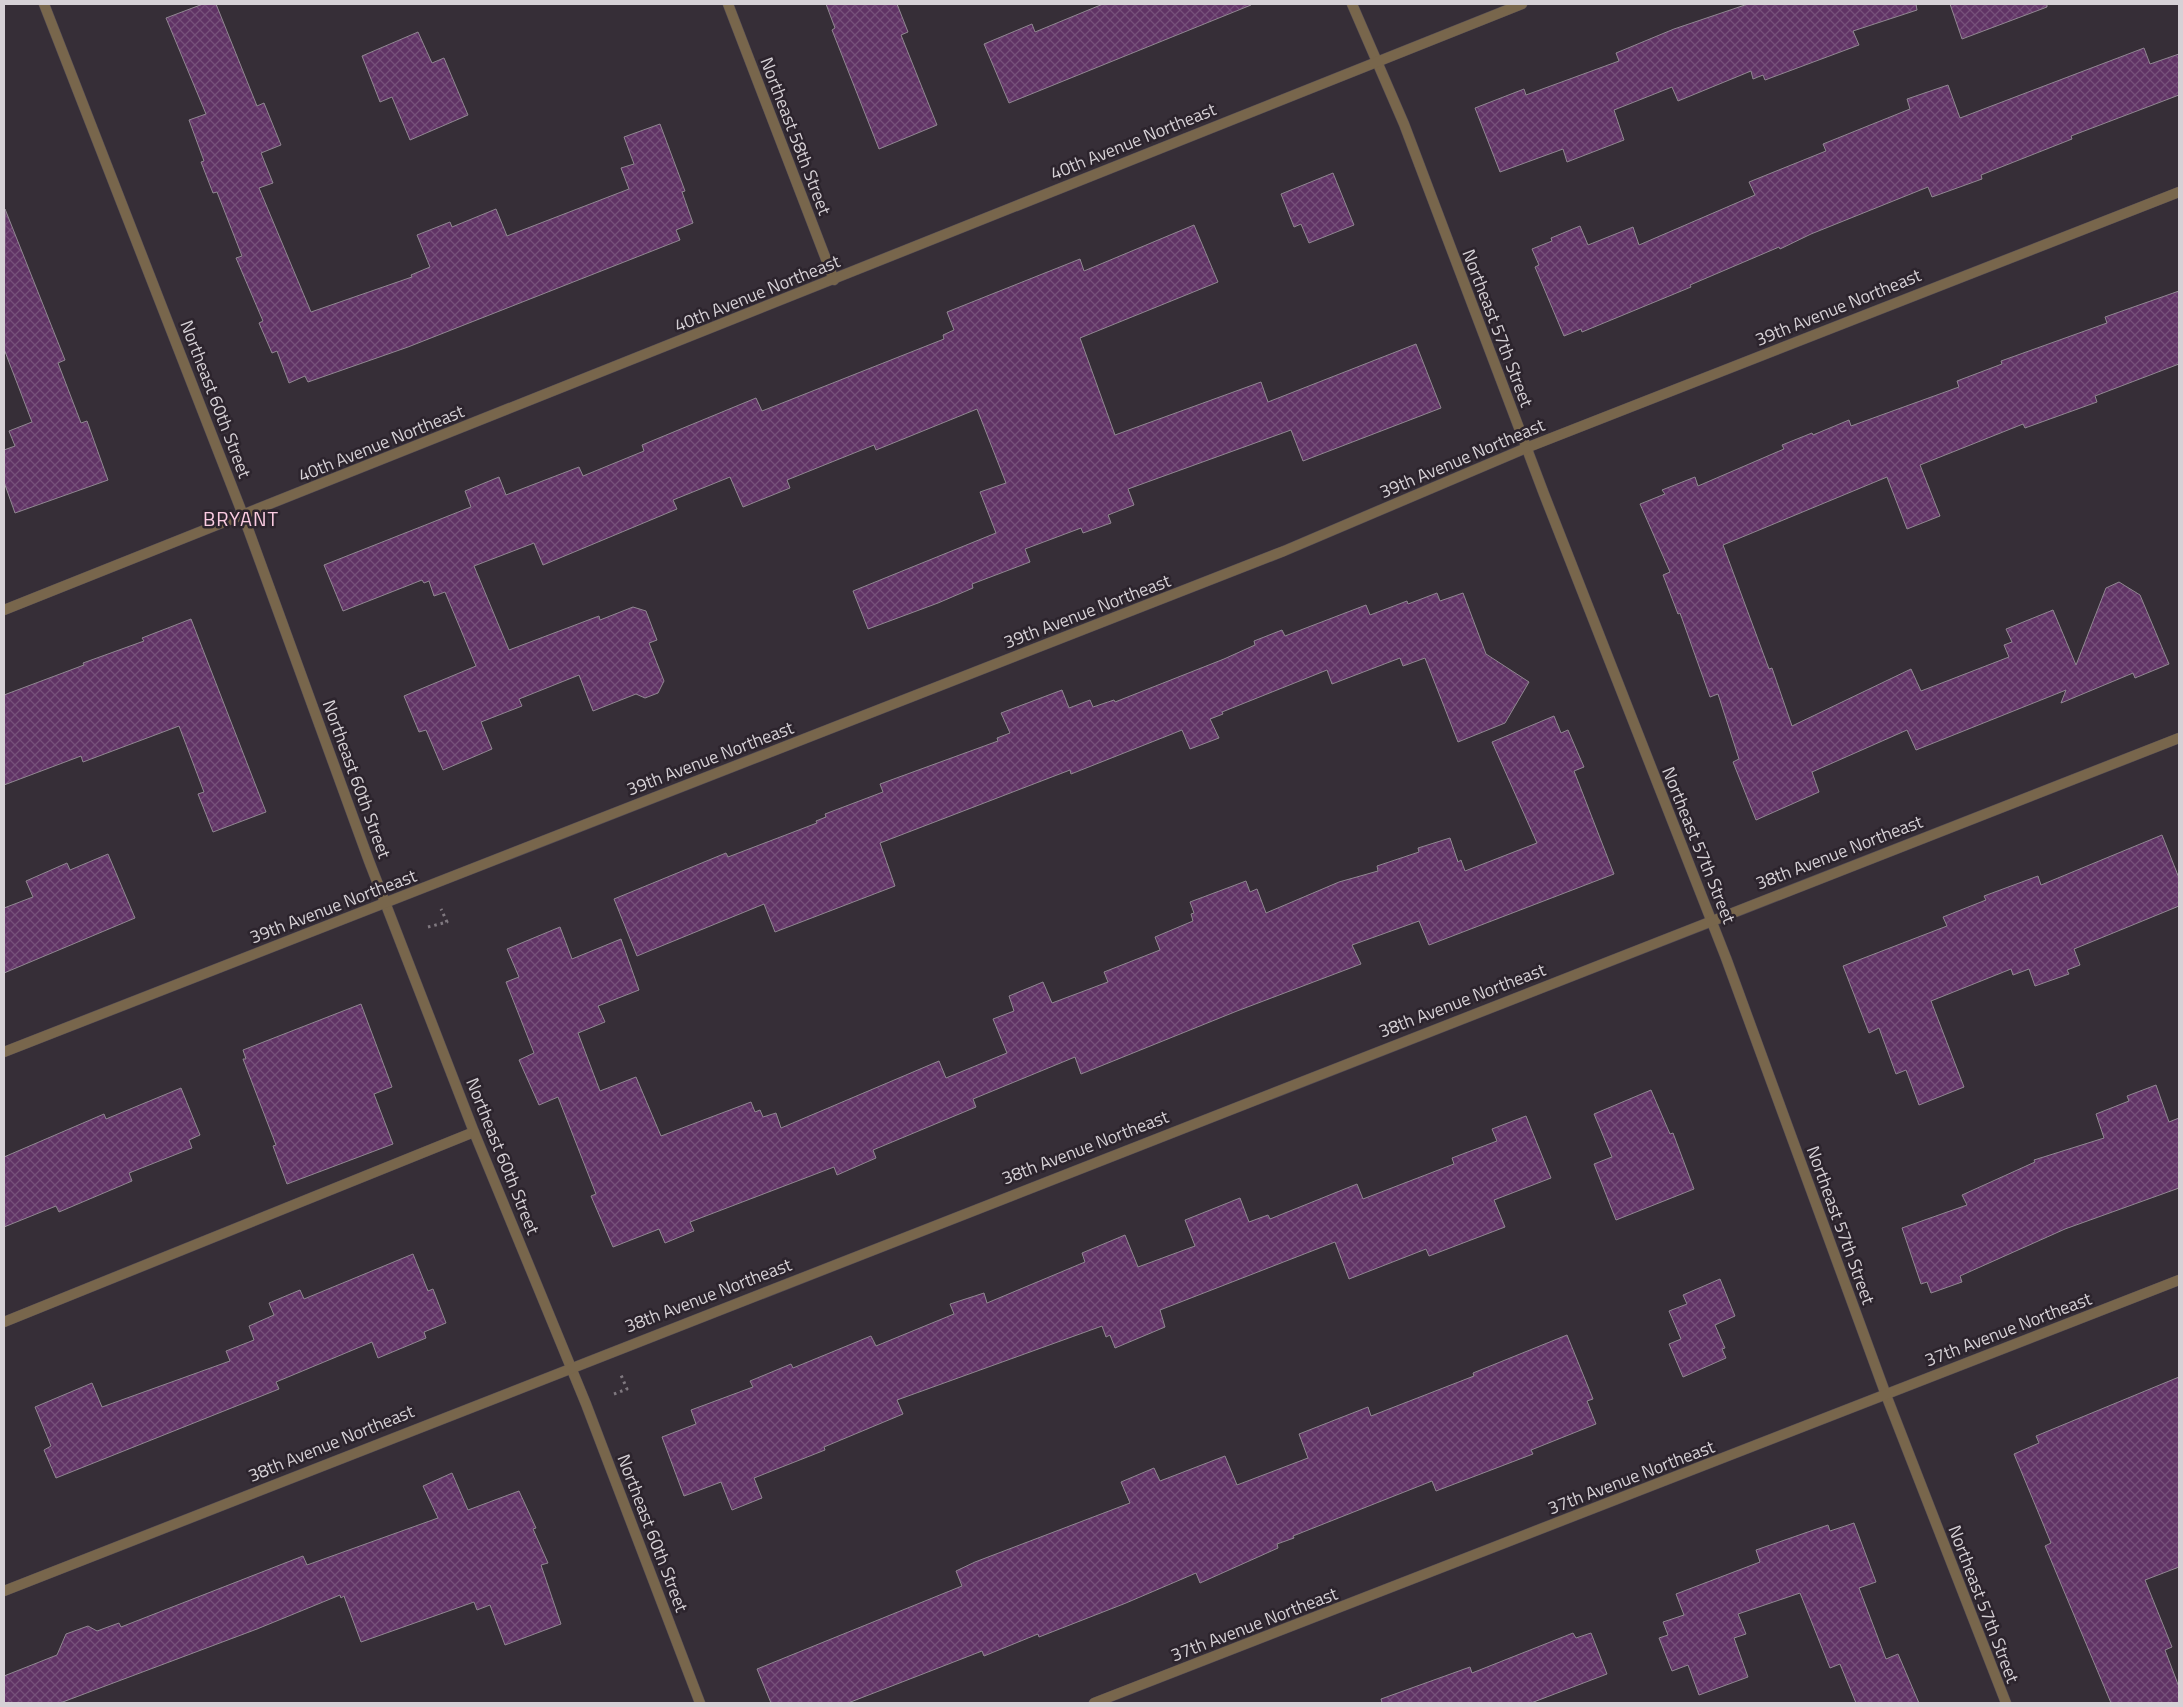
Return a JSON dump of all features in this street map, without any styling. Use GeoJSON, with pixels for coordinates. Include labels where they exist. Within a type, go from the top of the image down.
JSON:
{"type":"FeatureCollection","features":[{"type":"Feature","properties":{"kind":"street","name":"Northeast 60th Street"},"geometry":{"type":"LineString","coordinates":[[44,4],[243,515],[386,903],[474,1132],[571,1365],[700,1703]]}},
{"type":"Feature","properties":{"kind":"street","name":"Northeast 58th Street"},"geometry":{"type":"LineString","coordinates":[[728,4],[834,280]]}},
{"type":"Feature","properties":{"kind":"street","name":"Northeast 57th Street"},"geometry":{"type":"LineString","coordinates":[[1352,4],[1404,124],[1526,448],[1726,958],[1886,1395],[2006,1703]]}},
{"type":"Feature","properties":{"kind":"street","name":"40th Avenue Northeast"},"geometry":{"type":"LineString","coordinates":[[4,610],[834,280],[1377,60],[1522,4]]}},
{"type":"Feature","properties":{"kind":"street","name":"39th Avenue Northeast"},"geometry":{"type":"LineString","coordinates":[[4,1052],[1284,551],[1526,448],[2179,192]]}},
{"type":"Feature","properties":{"kind":"street","name":"38th Avenue Northeast"},"geometry":{"type":"LineString","coordinates":[[4,1591],[571,1365],[1710,919],[2179,738]]}},
{"type":"Feature","properties":{"kind":"street"},"geometry":{"type":"LineString","coordinates":[[4,1322],[474,1132]]}},
{"type":"Feature","properties":{"kind":"street","name":"37th Avenue Northeast"},"geometry":{"type":"LineString","coordinates":[[1094,1703],[2179,1280]]}},
{"type":"Feature","properties":{"kind":"path"},"geometry":{"type":"LineString","coordinates":[[428,927],[447,922],[440,906]]}},
{"type":"Feature","properties":{"kind":"path"},"geometry":{"type":"LineString","coordinates":[[614,1394],[627,1389],[621,1373]]}},
{"type":"Feature","properties":{"kind":"building"},"geometry":{"type":"Polygon","coordinates":[[[203,4],[216,4],[257,106],[264,103],[281,145],[261,153],[273,183],[259,188],[311,312],[412,277],[411,275],[430,267],[417,235],[450,222],[452,227],[496,209],[507,236],[629,189],[621,168],[634,164],[624,137],[660,124],[685,191],[682,192],[693,223],[676,230],[680,240],[408,347],[308,382],[305,376],[289,383],[277,351],[272,353],[259,323],[263,321],[236,258],[242,256],[217,192],[213,193],[201,162],[204,161],[189,120],[206,114],[166,18],[203,4]]]}},
{"type":"Feature","properties":{"kind":"building"},"geometry":{"type":"Polygon","coordinates":[[[826,4],[897,4],[908,32],[901,35],[937,125],[879,149],[832,30],[835,28],[826,4]]]}},
{"type":"Feature","properties":{"kind":"building"},"geometry":{"type":"Polygon","coordinates":[[[1103,4],[1251,5],[1009,103],[984,44],[1032,24],[1035,32],[1103,4]]]}},
{"type":"Feature","properties":{"kind":"building"},"geometry":{"type":"Polygon","coordinates":[[[1748,4],[1916,4],[1917,10],[1853,31],[1859,45],[1765,80],[1763,75],[1753,79],[1751,71],[1678,101],[1672,87],[1614,110],[1624,140],[1567,162],[1563,149],[1500,172],[1475,108],[1524,89],[1526,95],[1619,61],[1616,53],[1674,29],[1748,4]]]}},
{"type":"Feature","properties":{"kind":"building"},"geometry":{"type":"Polygon","coordinates":[[[1950,4],[2047,4],[2047,7],[1962,39],[1950,4]]]}},
{"type":"Feature","properties":{"kind":"building"},"geometry":{"type":"Polygon","coordinates":[[[418,32],[432,63],[444,58],[468,115],[410,140],[392,97],[380,102],[362,56],[418,32]]]}},
{"type":"Feature","properties":{"kind":"building"},"geometry":{"type":"Polygon","coordinates":[[[2144,48],[2150,64],[2179,54],[2179,95],[2071,136],[2072,139],[1981,175],[1982,179],[1932,197],[1928,187],[1811,234],[1780,249],[1779,247],[1690,285],[1691,287],[1582,332],[1581,329],[1564,336],[1535,267],[1539,265],[1532,249],[1552,241],[1551,238],[1580,226],[1588,245],[1633,227],[1639,245],[1755,195],[1749,182],[1826,151],[1823,144],[1910,109],[1907,99],[1948,85],[1960,118],[2144,48]]]}},
{"type":"Feature","properties":{"kind":"building"},"geometry":{"type":"Polygon","coordinates":[[[1333,173],[1354,225],[1309,243],[1301,224],[1294,227],[1281,194],[1333,173]]]}},
{"type":"Feature","properties":{"kind":"building"},"geometry":{"type":"Polygon","coordinates":[[[5,209],[65,360],[58,363],[81,423],[87,421],[108,480],[15,513],[4,482],[4,450],[15,446],[9,431],[32,422],[4,349],[5,209]]]}},
{"type":"Feature","properties":{"kind":"building"},"geometry":{"type":"Polygon","coordinates":[[[1194,225],[1218,282],[1080,338],[1115,435],[1261,382],[1268,402],[1416,344],[1441,408],[1303,461],[1291,430],[1128,489],[1134,505],[1108,515],[1111,523],[1083,533],[1081,528],[1025,549],[1030,562],[972,584],[973,588],[938,603],[868,629],[853,591],[996,533],[980,492],[1006,483],[977,409],[876,450],[874,445],[787,480],[790,488],[743,507],[730,477],[673,500],[677,509],[543,565],[534,543],[474,566],[509,650],[599,616],[600,620],[633,607],[646,611],[657,640],[649,643],[664,681],[658,693],[645,698],[636,694],[593,711],[579,675],[519,699],[522,706],[481,722],[492,749],[443,770],[426,730],[419,732],[404,696],[476,666],[445,592],[434,596],[429,581],[424,583],[422,580],[343,611],[324,565],[471,507],[465,491],[499,477],[506,495],[579,467],[583,476],[644,451],[642,445],[756,398],[762,411],[944,339],[943,335],[954,330],[947,312],[1080,259],[1084,271],[1194,225]]]}},
{"type":"Feature","properties":{"kind":"building"},"geometry":{"type":"Polygon","coordinates":[[[2179,291],[2179,364],[2095,396],[2097,402],[2025,428],[2023,424],[1920,465],[1940,516],[1907,529],[1887,477],[1723,545],[1769,669],[1772,668],[1792,726],[1911,669],[1921,691],[2009,657],[2004,645],[2012,642],[2006,629],[2053,610],[2076,665],[2106,588],[2119,582],[2140,595],[2169,664],[2135,678],[2133,673],[2061,703],[2066,690],[1916,750],[1907,730],[1812,772],[1819,792],[1756,820],[1733,762],[1739,759],[1718,694],[1710,697],[1680,613],[1678,614],[1663,575],[1670,572],[1640,504],[1665,494],[1662,490],[1695,477],[1698,486],[1784,449],[1782,445],[1812,433],[1813,435],[1849,420],[1851,426],[1959,387],[1957,381],[2002,364],[2001,361],[2107,323],[2105,317],[2179,291]]]}},
{"type":"Feature","properties":{"kind":"building"},"geometry":{"type":"Polygon","coordinates":[[[1437,593],[1440,601],[1463,593],[1486,654],[1529,682],[1505,723],[1458,742],[1425,658],[1403,666],[1400,658],[1332,684],[1327,670],[1222,712],[1223,714],[1210,719],[1219,738],[1190,749],[1182,730],[1071,774],[1070,770],[880,843],[895,886],[775,932],[764,904],[637,956],[614,899],[726,853],[728,857],[817,823],[816,821],[826,817],[825,814],[883,792],[880,784],[998,741],[997,738],[1010,733],[1001,713],[1062,690],[1069,708],[1090,700],[1093,707],[1114,700],[1115,702],[1224,659],[1255,645],[1254,641],[1282,630],[1285,636],[1366,605],[1370,615],[1407,601],[1408,604],[1437,593]]]}},
{"type":"Feature","properties":{"kind":"building"},"geometry":{"type":"Polygon","coordinates":[[[191,619],[266,812],[213,832],[198,794],[204,792],[179,726],[83,762],[81,756],[4,785],[4,695],[144,641],[142,638],[191,619]]]}},
{"type":"Feature","properties":{"kind":"building"},"geometry":{"type":"Polygon","coordinates":[[[1554,716],[1561,733],[1568,730],[1584,767],[1574,771],[1614,874],[1429,945],[1419,921],[1352,945],[1361,964],[1237,1011],[1081,1074],[1075,1057],[973,1099],[976,1107],[873,1150],[876,1158],[837,1175],[834,1167],[690,1222],[694,1231],[665,1243],[659,1229],[613,1247],[591,1196],[596,1194],[558,1097],[539,1105],[519,1060],[534,1053],[506,982],[519,977],[507,949],[560,927],[572,959],[621,939],[639,990],[598,1006],[605,1022],[578,1033],[600,1091],[636,1077],[661,1136],[751,1102],[755,1112],[760,1110],[763,1117],[776,1113],[781,1128],[939,1061],[946,1078],[1007,1053],[993,1019],[1014,1011],[1009,996],[1043,982],[1052,1003],[1108,982],[1104,972],[1160,950],[1155,937],[1193,921],[1191,914],[1194,913],[1190,902],[1246,881],[1250,892],[1257,889],[1266,913],[1339,882],[1378,871],[1377,866],[1419,852],[1418,848],[1450,838],[1458,862],[1461,860],[1465,871],[1537,843],[1492,742],[1554,716]]]}},
{"type":"Feature","properties":{"kind":"building"},"geometry":{"type":"Polygon","coordinates":[[[2162,835],[2179,878],[2179,906],[2074,949],[2080,965],[2067,970],[2069,974],[2035,986],[2029,969],[2013,975],[2011,969],[1931,1001],[1964,1087],[1919,1105],[1906,1070],[1896,1074],[1879,1028],[1869,1033],[1843,966],[1947,926],[1943,917],[1986,900],[1984,896],[2038,876],[2041,885],[2162,835]]]}},
{"type":"Feature","properties":{"kind":"building"},"geometry":{"type":"Polygon","coordinates":[[[108,854],[135,918],[4,973],[4,908],[33,897],[26,881],[67,863],[70,870],[108,854]]]}},
{"type":"Feature","properties":{"kind":"building"},"geometry":{"type":"Polygon","coordinates":[[[361,1004],[392,1087],[374,1094],[393,1144],[287,1184],[273,1146],[276,1145],[243,1059],[246,1059],[243,1050],[361,1004]]]}},
{"type":"Feature","properties":{"kind":"building"},"geometry":{"type":"Polygon","coordinates":[[[2156,1085],[2169,1122],[2179,1118],[2179,1188],[2065,1229],[1960,1276],[1962,1282],[1931,1293],[1927,1282],[1921,1284],[1902,1228],[1967,1205],[1962,1195],[2035,1162],[2034,1160],[2104,1138],[2096,1114],[2129,1101],[2127,1096],[2156,1085]]]}},
{"type":"Feature","properties":{"kind":"building"},"geometry":{"type":"Polygon","coordinates":[[[181,1088],[200,1135],[189,1140],[192,1148],[129,1173],[132,1181],[59,1212],[56,1206],[4,1227],[4,1157],[104,1114],[106,1119],[181,1088]]]}},
{"type":"Feature","properties":{"kind":"building"},"geometry":{"type":"Polygon","coordinates":[[[1651,1090],[1670,1134],[1673,1133],[1694,1189],[1616,1220],[1594,1164],[1612,1157],[1594,1114],[1651,1090]]]}},
{"type":"Feature","properties":{"kind":"building"},"geometry":{"type":"Polygon","coordinates":[[[1526,1116],[1551,1178],[1494,1200],[1505,1227],[1429,1256],[1426,1249],[1349,1279],[1335,1242],[1160,1310],[1165,1327],[1115,1348],[1110,1335],[1106,1337],[1102,1326],[897,1400],[903,1414],[824,1447],[825,1450],[754,1478],[762,1498],[732,1510],[721,1482],[684,1496],[662,1437],[696,1424],[691,1410],[753,1387],[750,1381],[791,1364],[793,1368],[871,1336],[876,1346],[954,1314],[950,1304],[984,1293],[987,1303],[1085,1262],[1082,1253],[1125,1235],[1138,1267],[1195,1246],[1185,1220],[1240,1198],[1249,1222],[1268,1215],[1270,1219],[1357,1184],[1363,1199],[1454,1164],[1452,1158],[1497,1141],[1492,1129],[1526,1116]]]}},
{"type":"Feature","properties":{"kind":"building"},"geometry":{"type":"Polygon","coordinates":[[[413,1254],[428,1291],[433,1289],[446,1323],[424,1332],[426,1338],[378,1358],[372,1342],[276,1382],[279,1389],[56,1478],[44,1450],[51,1446],[35,1407],[92,1383],[102,1407],[230,1361],[226,1351],[254,1340],[249,1326],[274,1315],[269,1303],[300,1290],[304,1299],[413,1254]]]}},
{"type":"Feature","properties":{"kind":"building"},"geometry":{"type":"Polygon","coordinates":[[[1720,1279],[1735,1316],[1715,1325],[1725,1348],[1722,1349],[1726,1358],[1683,1377],[1669,1344],[1681,1339],[1669,1311],[1687,1304],[1683,1295],[1720,1279]]]}},
{"type":"Feature","properties":{"kind":"building"},"geometry":{"type":"Polygon","coordinates":[[[1567,1335],[1593,1399],[1587,1401],[1596,1424],[1531,1450],[1533,1454],[1436,1491],[1432,1481],[1293,1536],[1294,1538],[1277,1544],[1278,1548],[1200,1583],[1196,1573],[1039,1637],[1038,1634],[984,1656],[982,1651],[848,1703],[771,1703],[757,1669],[962,1586],[956,1571],[975,1562],[1130,1503],[1121,1482],[1154,1468],[1160,1481],[1225,1456],[1237,1485],[1308,1458],[1299,1434],[1368,1407],[1371,1416],[1474,1376],[1473,1373],[1567,1335]]]}},
{"type":"Feature","properties":{"kind":"building"},"geometry":{"type":"Polygon","coordinates":[[[2179,1377],[2179,1567],[2145,1580],[2172,1647],[2165,1650],[2179,1687],[2179,1703],[2111,1703],[2045,1546],[2051,1543],[2014,1454],[2039,1443],[2036,1436],[2179,1377]]]}},
{"type":"Feature","properties":{"kind":"building"},"geometry":{"type":"Polygon","coordinates":[[[452,1473],[468,1510],[519,1491],[536,1528],[533,1529],[548,1563],[541,1565],[561,1624],[505,1645],[490,1605],[477,1610],[474,1602],[361,1642],[344,1596],[341,1598],[340,1595],[257,1629],[60,1703],[4,1703],[4,1676],[57,1655],[66,1634],[88,1626],[97,1631],[119,1623],[121,1627],[303,1556],[307,1565],[438,1518],[423,1486],[452,1473]]]}},
{"type":"Feature","properties":{"kind":"building"},"geometry":{"type":"Polygon","coordinates":[[[1854,1523],[1876,1582],[1859,1588],[1886,1659],[1898,1654],[1919,1703],[1856,1703],[1840,1664],[1830,1668],[1800,1593],[1738,1614],[1746,1634],[1734,1638],[1748,1677],[1699,1695],[1688,1665],[1672,1671],[1659,1638],[1668,1635],[1663,1622],[1684,1615],[1676,1594],[1760,1562],[1756,1550],[1828,1525],[1830,1531],[1854,1523]]]}},
{"type":"Feature","properties":{"kind":"building"},"geometry":{"type":"Polygon","coordinates":[[[1573,1633],[1576,1638],[1591,1633],[1607,1674],[1531,1703],[1382,1703],[1381,1699],[1470,1667],[1472,1673],[1573,1633]]]}},
{"type":"Feature","properties":{"kind":"district","name":"BRYANT"},"geometry":{"type":"Point","coordinates":[241,518]}}]}
